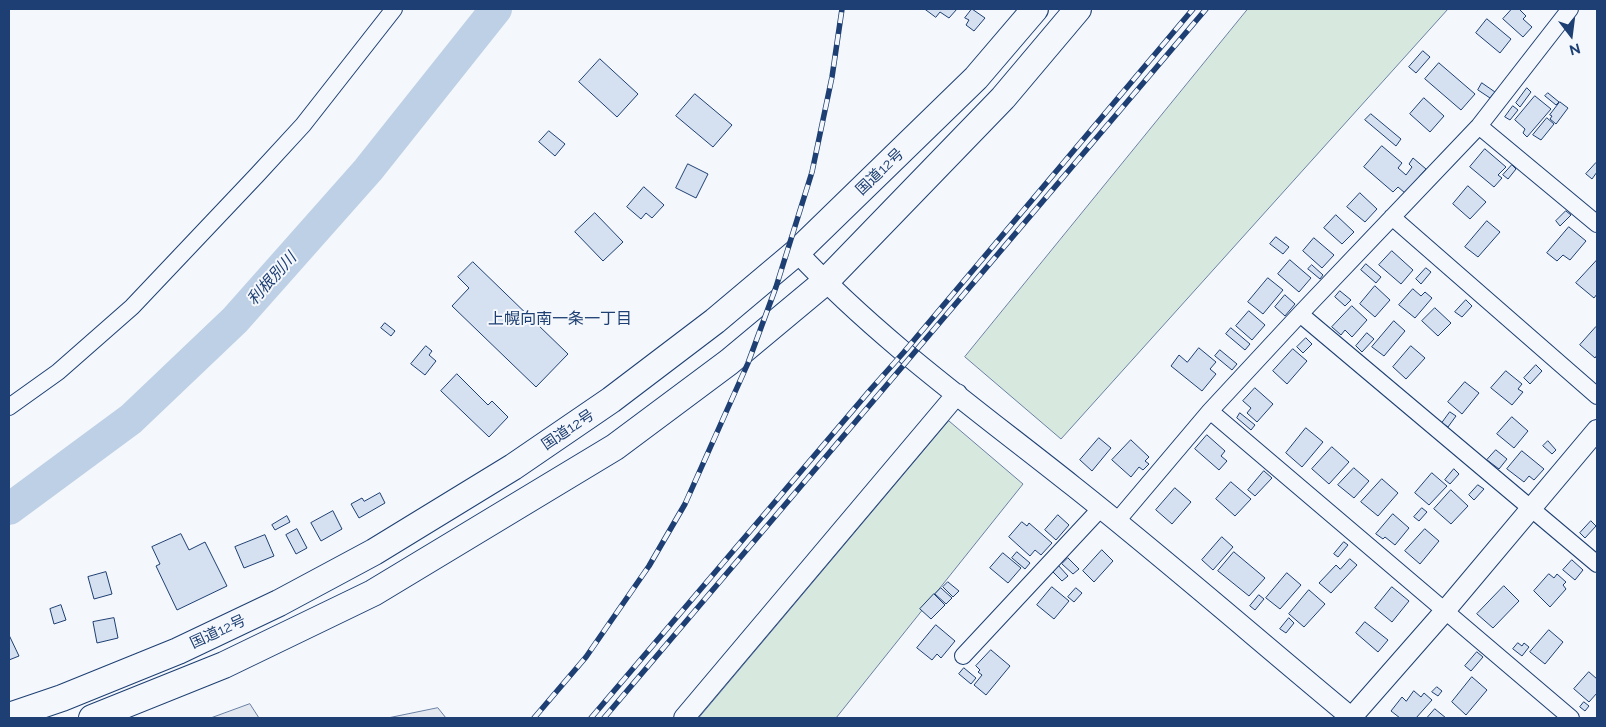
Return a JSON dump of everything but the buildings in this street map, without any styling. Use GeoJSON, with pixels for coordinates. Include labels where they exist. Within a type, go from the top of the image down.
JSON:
{"type":"FeatureCollection","features":[{"type":"Feature","properties":{"kind":"highway","name":"国道12号"},"geometry":{"type":"LineString","coordinates":[[9,716],[62,698],[178,650],[279,603],[374,552],[513,467],[611,400],[715,321],[798,252],[976,78],[1035,9]]}},
{"type":"Feature","properties":{"kind":"highway"},"geometry":{"type":"LineString","coordinates":[[92,718],[224,666],[373,593],[616,447],[729,362],[825,282],[1003,98],[1078,9]]}},
{"type":"Feature","properties":{"kind":"street"},"geometry":{"type":"LineString","coordinates":[[9,407],[58,372],[132,307],[303,125],[394,9]]}},
{"type":"Feature","properties":{"kind":"street"},"geometry":{"type":"LineString","coordinates":[[1117,521],[1210,411],[1479,126],[1570,9]]}},
{"type":"Feature","properties":{"kind":"street"},"geometry":{"type":"LineString","coordinates":[[1479,126],[1597,224]]}},
{"type":"Feature","properties":{"kind":"street"},"geometry":{"type":"LineString","coordinates":[[1392,217],[1597,396]]}},
{"type":"Feature","properties":{"kind":"street"},"geometry":{"type":"LineString","coordinates":[[798,252],[825,282],[904,352],[1117,521],[1352,718],[1597,430]]}},
{"type":"Feature","properties":{"kind":"street"},"geometry":{"type":"LineString","coordinates":[[1300,314],[1597,564]]}},
{"type":"Feature","properties":{"kind":"street"},"geometry":{"type":"LineString","coordinates":[[684,718],[957,394]]}},
{"type":"Feature","properties":{"kind":"street"},"geometry":{"type":"LineString","coordinates":[[1210,411],[1444,612],[1571,718]]}},
{"type":"Feature","properties":{"kind":"street"},"geometry":{"type":"LineString","coordinates":[[963,656],[1101,508]]}},
{"type":"Feature","properties":{"kind":"shaded area"},"geometry":{"type":"Polygon","coordinates":[[[1248,9],[1448,9],[1061,439],[965,357],[1248,9]]]}},
{"type":"Feature","properties":{"kind":"shaded area"},"geometry":{"type":"Polygon","coordinates":[[[949,421],[1023,484],[836,718],[699,718],[949,421]]]}},
{"type":"Feature","properties":{"kind":"shaded area"},"geometry":{"type":"Polygon","coordinates":[[[250,704],[259,718],[211,718],[250,704]]]}},
{"type":"Feature","properties":{"kind":"shaded area"},"geometry":{"type":"Polygon","coordinates":[[[438,708],[446,718],[388,718],[438,708]]]}},
{"type":"Feature","properties":{"kind":"waterway","name":"利根別川"},"geometry":{"type":"LineString","coordinates":[[9,509],[131,419],[235,320],[368,170],[496,9]]}},
{"type":"Feature","properties":{"kind":"railway"},"geometry":{"type":"LineString","coordinates":[[534,718],[586,657],[649,566],[685,504],[748,363],[776,287],[812,172],[832,77],[842,9]]}},
{"type":"Feature","properties":{"kind":"railway"},"geometry":{"type":"LineString","coordinates":[[591,718],[904,352],[1193,9]]}},
{"type":"Feature","properties":{"kind":"railway"},"geometry":{"type":"LineString","coordinates":[[604,718],[1206,9]]}},
{"type":"Feature","properties":{"kind":"district","name":"上幌向南一条一丁目"},"geometry":{"type":"Point","coordinates":[560,319]}}]}
